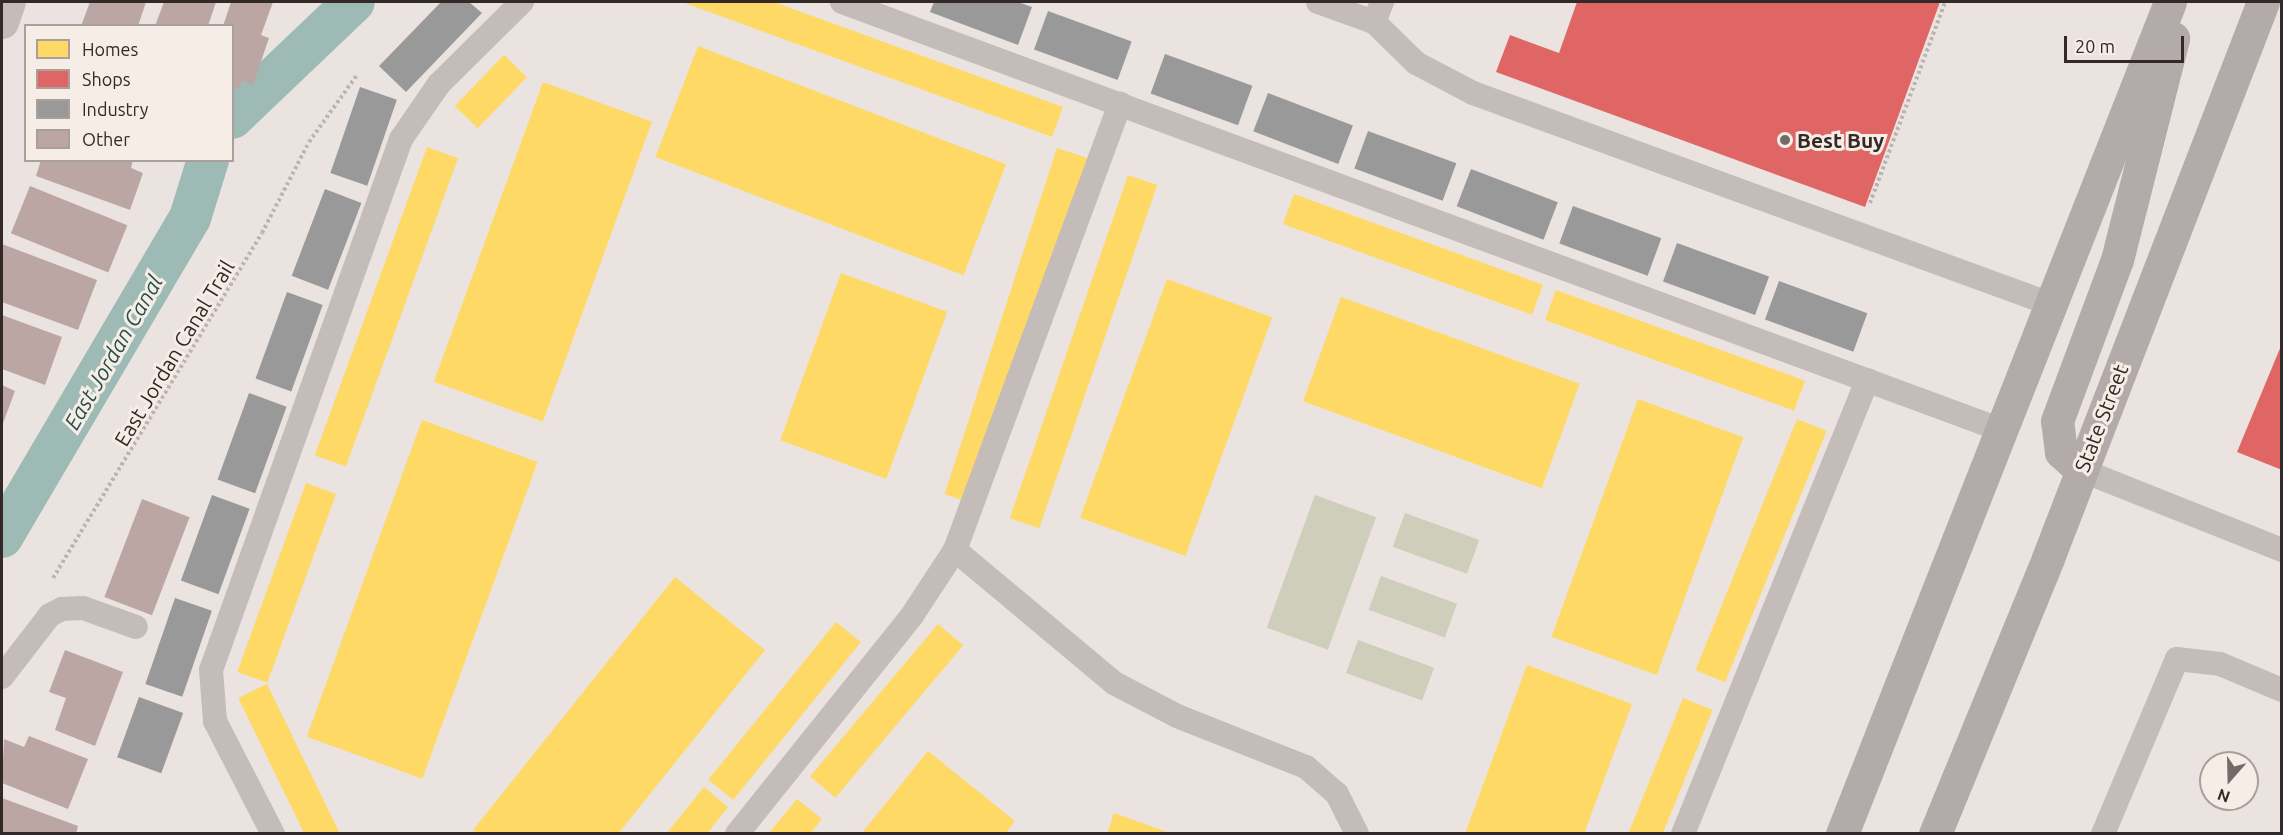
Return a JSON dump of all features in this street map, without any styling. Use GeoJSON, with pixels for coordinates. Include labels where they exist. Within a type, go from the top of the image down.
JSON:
{"type":"FeatureCollection","features":[{"type":"Feature","properties":{"kind":"main road"},"geometry":{"type":"LineString","coordinates":[[1842,834],[2004,431],[2170,2]]}},
{"type":"Feature","properties":{"kind":"main road"},"geometry":{"type":"LineString","coordinates":[[2081,470],[2061,452],[2057,421],[2139,186],[2179,2]]}},
{"type":"Feature","properties":{"kind":"main road","name":"State Street"},"geometry":{"type":"LineString","coordinates":[[1935,834],[2081,470],[2263,2]]}},
{"type":"Feature","properties":{"kind":"street"},"geometry":{"type":"LineString","coordinates":[[2,22],[9,2]]}},
{"type":"Feature","properties":{"kind":"lane"},"geometry":{"type":"LineString","coordinates":[[273,834],[215,722],[211,670],[401,139],[439,84],[522,2]]}},
{"type":"Feature","properties":{"kind":"lane"},"geometry":{"type":"LineString","coordinates":[[842,2],[2004,431]]}},
{"type":"Feature","properties":{"kind":"lane"},"geometry":{"type":"LineString","coordinates":[[1318,2],[1378,12],[1416,63],[1443,80],[2053,305]]}},
{"type":"Feature","properties":{"kind":"lane"},"geometry":{"type":"LineString","coordinates":[[737,834],[913,615],[955,550],[1120,104]]}},
{"type":"Feature","properties":{"kind":"lane"},"geometry":{"type":"LineString","coordinates":[[1683,834],[1867,380]]}},
{"type":"Feature","properties":{"kind":"lane"},"geometry":{"type":"LineString","coordinates":[[2081,470],[2282,550]]}},
{"type":"Feature","properties":{"kind":"lane"},"geometry":{"type":"LineString","coordinates":[[955,550],[1114,683],[1177,716],[1306,767],[1337,794],[1358,834]]}},
{"type":"Feature","properties":{"kind":"lane"},"geometry":{"type":"LineString","coordinates":[[2,677],[50,615],[62,609],[83,608],[136,627]]}},
{"type":"Feature","properties":{"kind":"lane"},"geometry":{"type":"LineString","coordinates":[[2103,834],[2176,658],[2220,664],[2282,690]]}},
{"type":"Feature","properties":{"kind":"path"},"geometry":{"type":"LineString","coordinates":[[1859,234],[1946,2]]}},
{"type":"Feature","properties":{"kind":"path","name":"East Jordan Canal Trail"},"geometry":{"type":"LineString","coordinates":[[46,586],[91,521],[232,284],[309,142],[357,75]]}},
{"type":"Feature","properties":{"kind":"green space"},"geometry":{"type":"Polygon","coordinates":[[[1315,495],[1376,517],[1328,650],[1267,627],[1315,495]]]}},
{"type":"Feature","properties":{"kind":"green space"},"geometry":{"type":"Polygon","coordinates":[[[1405,513],[1479,540],[1467,574],[1393,547],[1405,513]]]}},
{"type":"Feature","properties":{"kind":"green space"},"geometry":{"type":"Polygon","coordinates":[[[1381,576],[1457,604],[1445,638],[1369,610],[1381,576]]]}},
{"type":"Feature","properties":{"kind":"green space"},"geometry":{"type":"Polygon","coordinates":[[[1358,640],[1434,668],[1422,701],[1346,673],[1358,640]]]}},
{"type":"Feature","properties":{"kind":"building: Homes"},"geometry":{"type":"Polygon","coordinates":[[[682,2],[774,2],[1063,107],[1052,137],[682,2]]]}},
{"type":"Feature","properties":{"kind":"building: Homes"},"geometry":{"type":"Polygon","coordinates":[[[698,46],[1006,164],[963,275],[655,157],[698,46]]]}},
{"type":"Feature","properties":{"kind":"building: Homes"},"geometry":{"type":"Polygon","coordinates":[[[504,55],[527,77],[478,128],[455,106],[504,55]]]}},
{"type":"Feature","properties":{"kind":"building: Homes"},"geometry":{"type":"Polygon","coordinates":[[[543,82],[652,122],[543,421],[434,382],[543,82]]]}},
{"type":"Feature","properties":{"kind":"building: Homes"},"geometry":{"type":"Polygon","coordinates":[[[427,147],[458,158],[346,467],[315,455],[427,147]]]}},
{"type":"Feature","properties":{"kind":"building: Homes"},"geometry":{"type":"Polygon","coordinates":[[[1057,148],[1087,158],[975,504],[945,494],[1057,148]]]}},
{"type":"Feature","properties":{"kind":"building: Homes"},"geometry":{"type":"Polygon","coordinates":[[[1128,175],[1157,185],[1039,528],[1010,518],[1128,175]]]}},
{"type":"Feature","properties":{"kind":"building: Homes"},"geometry":{"type":"Polygon","coordinates":[[[1294,194],[1543,285],[1532,315],[1283,224],[1294,194]]]}},
{"type":"Feature","properties":{"kind":"building: Homes"},"geometry":{"type":"Polygon","coordinates":[[[841,273],[947,312],[886,479],[780,440],[841,273]]]}},
{"type":"Feature","properties":{"kind":"building: Homes"},"geometry":{"type":"Polygon","coordinates":[[[1167,279],[1272,317],[1185,556],[1080,518],[1167,279]]]}},
{"type":"Feature","properties":{"kind":"building: Homes"},"geometry":{"type":"Polygon","coordinates":[[[1556,290],[1805,381],[1794,411],[1545,320],[1556,290]]]}},
{"type":"Feature","properties":{"kind":"building: Homes"},"geometry":{"type":"Polygon","coordinates":[[[1341,297],[1580,384],[1542,488],[1303,401],[1341,297]]]}},
{"type":"Feature","properties":{"kind":"building: Homes"},"geometry":{"type":"Polygon","coordinates":[[[1638,399],[1743,437],[1657,675],[1551,637],[1638,399]]]}},
{"type":"Feature","properties":{"kind":"building: Homes"},"geometry":{"type":"Polygon","coordinates":[[[1797,419],[1827,431],[1725,682],[1695,670],[1797,419]]]}},
{"type":"Feature","properties":{"kind":"building: Homes"},"geometry":{"type":"Polygon","coordinates":[[[422,420],[538,462],[422,779],[307,737],[422,420]]]}},
{"type":"Feature","properties":{"kind":"building: Homes"},"geometry":{"type":"Polygon","coordinates":[[[306,483],[336,494],[267,683],[237,672],[306,483]]]}},
{"type":"Feature","properties":{"kind":"building: Homes"},"geometry":{"type":"Polygon","coordinates":[[[675,577],[765,650],[618,834],[478,834],[473,830],[675,577]]]}},
{"type":"Feature","properties":{"kind":"building: Homes"},"geometry":{"type":"Polygon","coordinates":[[[836,622],[861,642],[733,800],[708,780],[836,622]]]}},
{"type":"Feature","properties":{"kind":"building: Homes"},"geometry":{"type":"Polygon","coordinates":[[[938,624],[963,645],[835,798],[810,776],[938,624]]]}},
{"type":"Feature","properties":{"kind":"building: Homes"},"geometry":{"type":"Polygon","coordinates":[[[1527,665],[1632,704],[1584,834],[1465,834],[1527,665]]]}},
{"type":"Feature","properties":{"kind":"building: Homes"},"geometry":{"type":"Polygon","coordinates":[[[267,684],[340,833],[305,834],[238,698],[267,684]]]}},
{"type":"Feature","properties":{"kind":"building: Homes"},"geometry":{"type":"Polygon","coordinates":[[[1683,698],[1713,710],[1663,834],[1628,834],[1683,698]]]}},
{"type":"Feature","properties":{"kind":"building: Homes"},"geometry":{"type":"Polygon","coordinates":[[[928,751],[1015,821],[1005,834],[861,834],[928,751]]]}},
{"type":"Feature","properties":{"kind":"building: Homes"},"geometry":{"type":"Polygon","coordinates":[[[704,787],[728,807],[707,834],[666,834],[704,787]]]}},
{"type":"Feature","properties":{"kind":"building: Homes"},"geometry":{"type":"Polygon","coordinates":[[[797,799],[822,819],[810,834],[768,834],[797,799]]]}},
{"type":"Feature","properties":{"kind":"building: Homes"},"geometry":{"type":"Polygon","coordinates":[[[1114,813],[1170,833],[1170,834],[1107,834],[1114,813]]]}},
{"type":"Feature","properties":{"kind":"building: Shops","name":"Best Buy"},"geometry":{"type":"Polygon","coordinates":[[[1577,2],[1940,2],[1865,207],[1496,72],[1510,35],[1559,53],[1577,2]]]}},
{"type":"Feature","properties":{"kind":"building: Shops"},"geometry":{"type":"Polygon","coordinates":[[[2282,346],[2282,470],[2237,452],[2282,346]]]}},
{"type":"Feature","properties":{"kind":"building: Industry"},"geometry":{"type":"Polygon","coordinates":[[[441,2],[469,2],[482,13],[406,92],[379,66],[441,2]]]}},
{"type":"Feature","properties":{"kind":"building: Industry"},"geometry":{"type":"Polygon","coordinates":[[[934,2],[1018,2],[1032,7],[1018,45],[930,12],[934,2]]]}},
{"type":"Feature","properties":{"kind":"building: Industry"},"geometry":{"type":"Polygon","coordinates":[[[1048,11],[1132,41],[1118,80],[1034,50],[1048,11]]]}},
{"type":"Feature","properties":{"kind":"building: Industry"},"geometry":{"type":"Polygon","coordinates":[[[1165,54],[1252,86],[1238,125],[1151,93],[1165,54]]]}},
{"type":"Feature","properties":{"kind":"building: Industry"},"geometry":{"type":"Polygon","coordinates":[[[360,87],[397,100],[367,186],[330,173],[360,87]]]}},
{"type":"Feature","properties":{"kind":"building: Industry"},"geometry":{"type":"Polygon","coordinates":[[[1268,93],[1353,126],[1338,164],[1253,131],[1268,93]]]}},
{"type":"Feature","properties":{"kind":"building: Industry"},"geometry":{"type":"Polygon","coordinates":[[[1368,131],[1456,163],[1443,201],[1354,169],[1368,131]]]}},
{"type":"Feature","properties":{"kind":"building: Industry"},"geometry":{"type":"Polygon","coordinates":[[[1471,169],[1558,202],[1543,240],[1457,206],[1471,169]]]}},
{"type":"Feature","properties":{"kind":"building: Industry"},"geometry":{"type":"Polygon","coordinates":[[[325,189],[361,203],[328,290],[292,276],[325,189]]]}},
{"type":"Feature","properties":{"kind":"building: Industry"},"geometry":{"type":"Polygon","coordinates":[[[1573,206],[1661,238],[1648,276],[1559,244],[1573,206]]]}},
{"type":"Feature","properties":{"kind":"building: Industry"},"geometry":{"type":"Polygon","coordinates":[[[1677,243],[1769,277],[1755,315],[1663,282],[1677,243]]]}},
{"type":"Feature","properties":{"kind":"building: Industry"},"geometry":{"type":"Polygon","coordinates":[[[1779,281],[1867,313],[1853,352],[1765,320],[1779,281]]]}},
{"type":"Feature","properties":{"kind":"building: Industry"},"geometry":{"type":"Polygon","coordinates":[[[287,292],[323,305],[291,391],[256,378],[287,292]]]}},
{"type":"Feature","properties":{"kind":"building: Industry"},"geometry":{"type":"Polygon","coordinates":[[[249,393],[287,407],[255,493],[218,479],[249,393]]]}},
{"type":"Feature","properties":{"kind":"building: Industry"},"geometry":{"type":"Polygon","coordinates":[[[212,495],[250,509],[218,594],[181,581],[212,495]]]}},
{"type":"Feature","properties":{"kind":"building: Industry"},"geometry":{"type":"Polygon","coordinates":[[[175,598],[212,611],[182,697],[145,684],[175,598]]]}},
{"type":"Feature","properties":{"kind":"building: Industry"},"geometry":{"type":"Polygon","coordinates":[[[139,697],[183,713],[161,773],[117,757],[139,697]]]}},
{"type":"Feature","properties":{"kind":"building: Other"},"geometry":{"type":"Polygon","coordinates":[[[90,2],[146,2],[139,24],[82,24],[90,2]]]}},
{"type":"Feature","properties":{"kind":"building: Other"},"geometry":{"type":"Polygon","coordinates":[[[164,2],[216,2],[209,24],[156,24],[164,2]]]}},
{"type":"Feature","properties":{"kind":"building: Other"},"geometry":{"type":"Polygon","coordinates":[[[231,2],[273,2],[261,35],[269,38],[253,85],[242,80],[239,89],[234,88],[234,24],[224,24],[231,2]]]}},
{"type":"Feature","properties":{"kind":"building: Other"},"geometry":{"type":"Polygon","coordinates":[[[40,162],[132,162],[131,168],[143,173],[130,210],[36,176],[40,162]]]}},
{"type":"Feature","properties":{"kind":"building: Other"},"geometry":{"type":"Polygon","coordinates":[[[30,186],[127,225],[108,273],[11,233],[30,186]]]}},
{"type":"Feature","properties":{"kind":"building: Other"},"geometry":{"type":"Polygon","coordinates":[[[2,244],[97,280],[78,330],[2,302],[2,244]]]}},
{"type":"Feature","properties":{"kind":"building: Other"},"geometry":{"type":"Polygon","coordinates":[[[2,315],[62,337],[45,385],[2,369],[2,315]]]}},
{"type":"Feature","properties":{"kind":"building: Other"},"geometry":{"type":"Polygon","coordinates":[[[2,385],[15,391],[2,426],[2,385]]]}},
{"type":"Feature","properties":{"kind":"building: Other"},"geometry":{"type":"Polygon","coordinates":[[[142,499],[190,517],[152,615],[104,597],[142,499]]]}},
{"type":"Feature","properties":{"kind":"building: Other"},"geometry":{"type":"Polygon","coordinates":[[[65,650],[123,672],[95,746],[55,730],[66,698],[49,692],[65,650]]]}},
{"type":"Feature","properties":{"kind":"building: Other"},"geometry":{"type":"Polygon","coordinates":[[[29,736],[88,759],[68,809],[2,783],[4,739],[24,747],[29,736]]]}},
{"type":"Feature","properties":{"kind":"building: Other"},"geometry":{"type":"Polygon","coordinates":[[[2,798],[78,826],[76,834],[2,834],[2,798]]]}},
{"type":"Feature","properties":{"kind":"waterway","name":"East Jordan Canal"},"geometry":{"type":"LineString","coordinates":[[234,116],[354,2]]}},
{"type":"Feature","properties":{"kind":"waterway","name":"East Jordan Canal"},"geometry":{"type":"LineString","coordinates":[[2,537],[190,218],[207,162]]}},
{"type":"Feature","properties":{"kind":"place","name":"Best Buy"},"geometry":{"type":"Point","coordinates":[1785,140]}}]}
